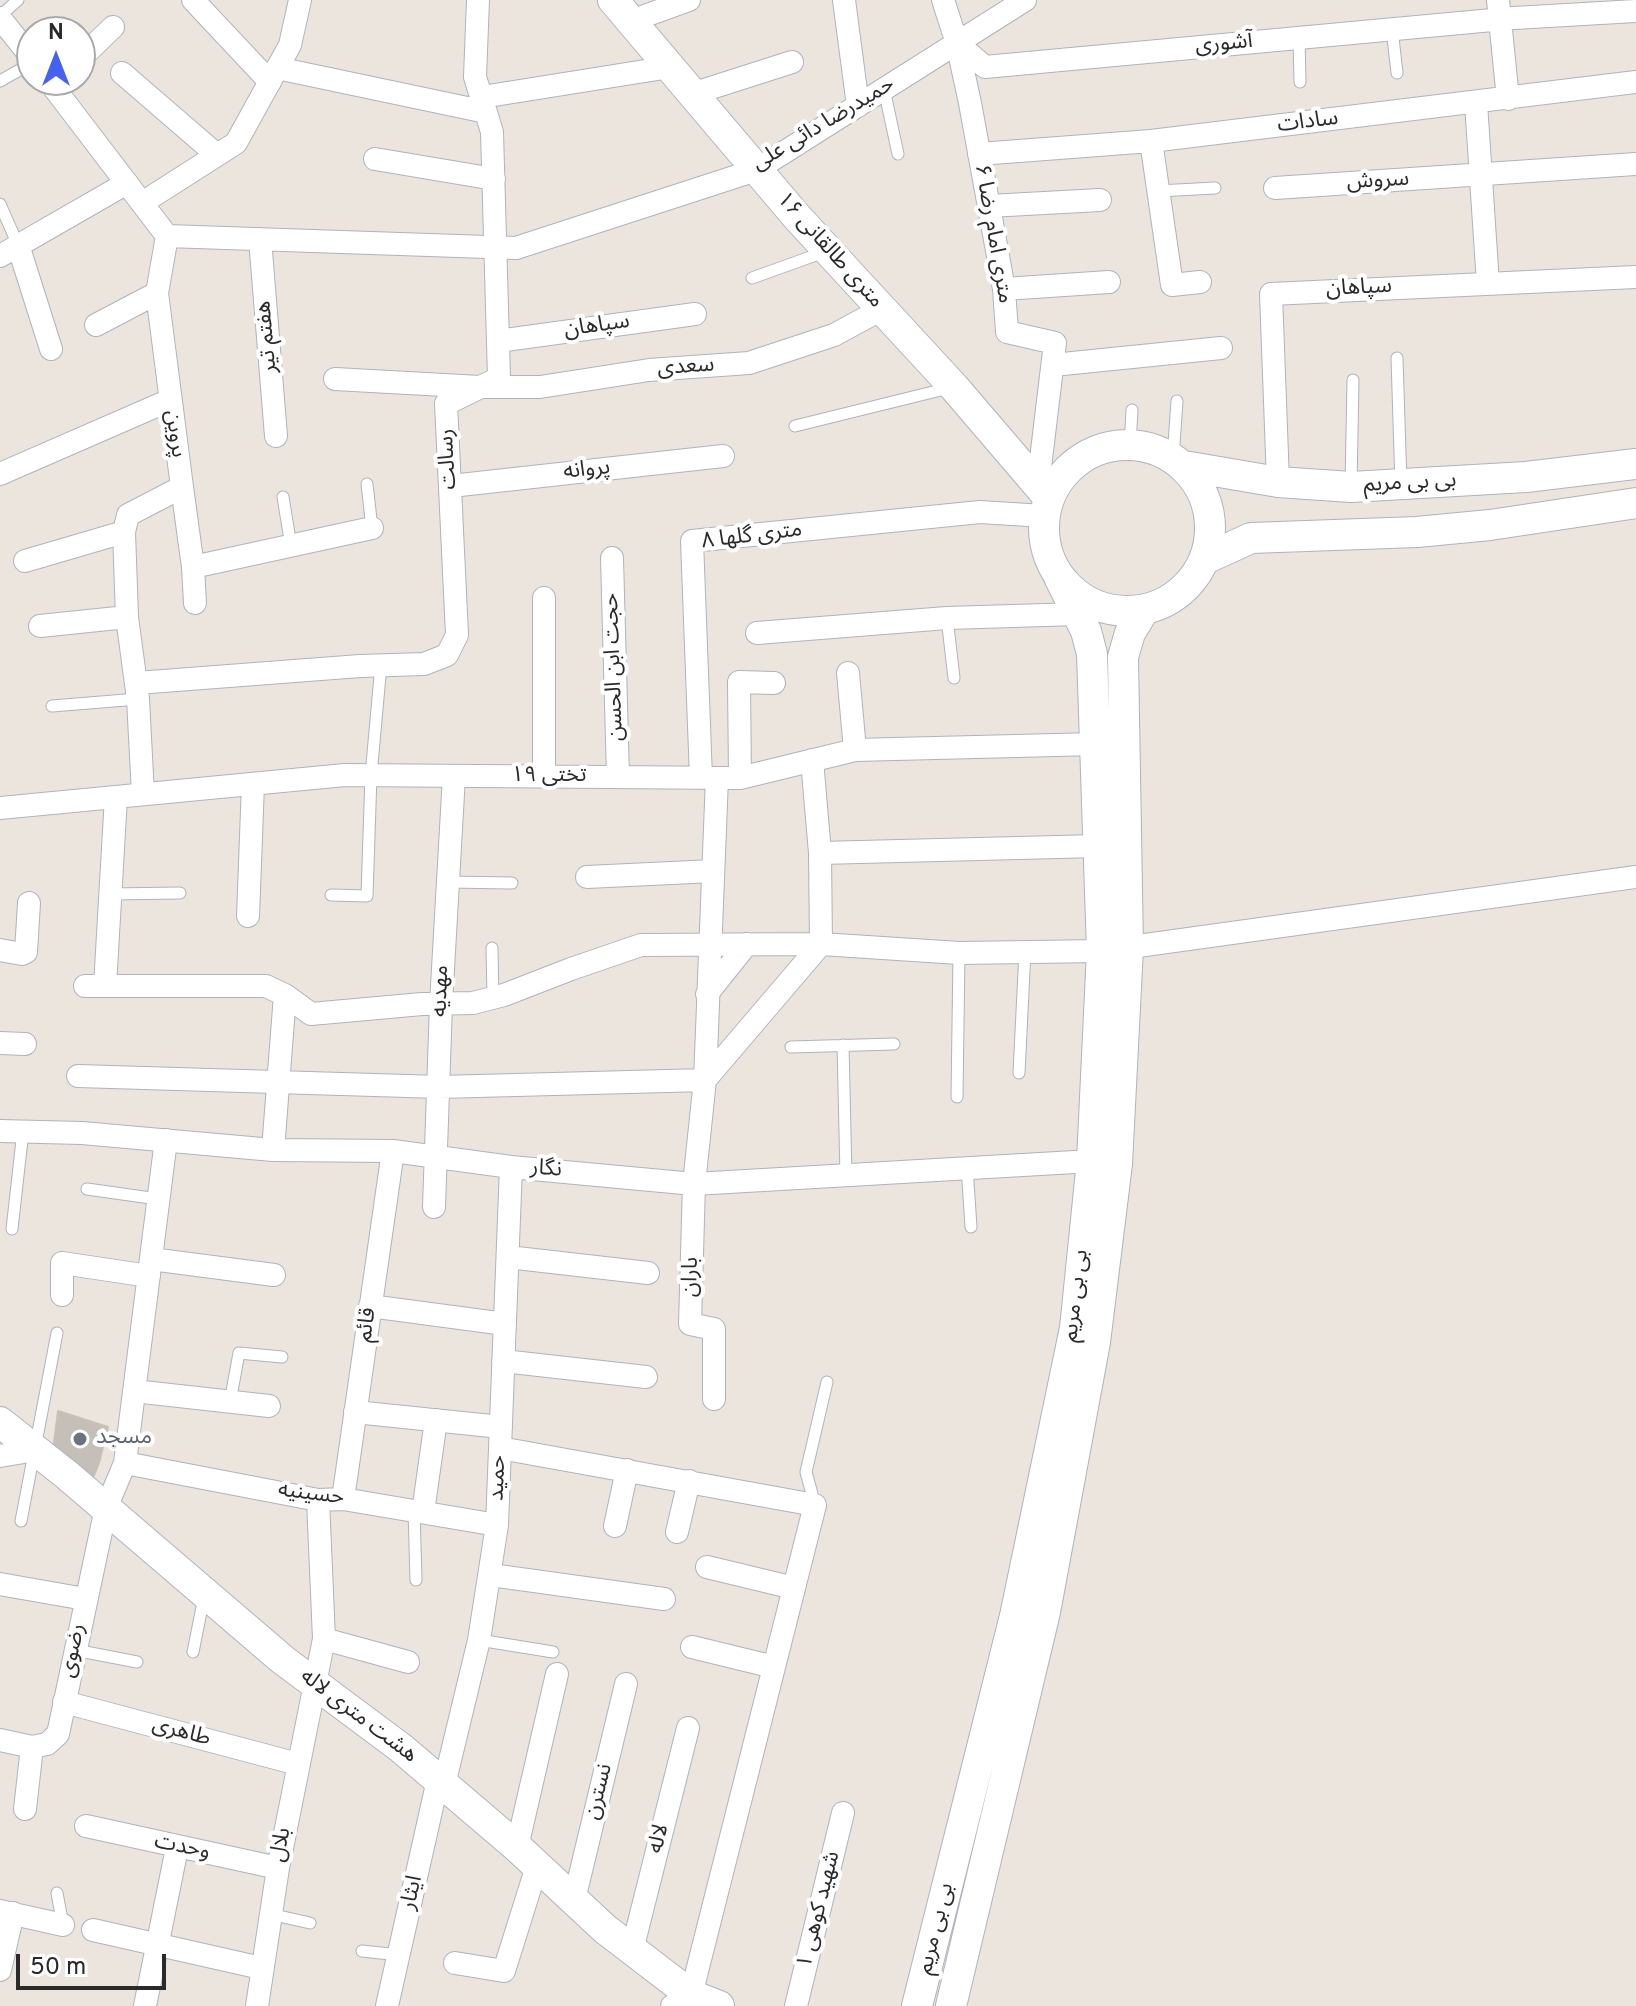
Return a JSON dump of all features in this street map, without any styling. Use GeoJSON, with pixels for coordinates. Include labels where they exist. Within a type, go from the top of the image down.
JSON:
{"type":"FeatureCollection","features":[{"type":"Feature","properties":{"kind":"street"},"geometry":{"type":"LineString","coordinates":[[193,0],[274,75],[484,104],[670,67]]}},
{"type":"Feature","properties":{"kind":"street"},"geometry":{"type":"LineString","coordinates":[[142,203],[236,143],[290,45],[300,0]]}},
{"type":"Feature","properties":{"kind":"street","name":"رسالت"},"geometry":{"type":"LineString","coordinates":[[381,665],[424,664],[447,655],[457,635],[446,404],[499,378],[498,341],[506,248],[494,179],[492,132],[475,77],[478,0]]}},
{"type":"Feature","properties":{"kind":"street"},"geometry":{"type":"LineString","coordinates":[[622,10],[689,0]]}},
{"type":"Feature","properties":{"kind":"street"},"geometry":{"type":"LineString","coordinates":[[844,0],[858,106]]}},
{"type":"Feature","properties":{"kind":"street","name":"۶ متری امام رضا"},"geometry":{"type":"LineString","coordinates":[[943,0],[957,43],[979,154],[1004,289],[1007,332],[1055,343],[1053,365]]}},
{"type":"Feature","properties":{"kind":"street","name":"حمیدرضا دائی علی"},"geometry":{"type":"LineString","coordinates":[[506,248],[756,170],[1025,0]]}},
{"type":"Feature","properties":{"kind":"street","name":"۱۶ متری طالقانی"},"geometry":{"type":"LineString","coordinates":[[622,10],[756,170],[954,387],[1044,499]]}},
{"type":"Feature","properties":{"kind":"street"},"geometry":{"type":"LineString","coordinates":[[1499,10],[1508,99]]}},
{"type":"Feature","properties":{"kind":"street","name":"آشوری"},"geometry":{"type":"LineString","coordinates":[[957,43],[985,67],[1392,29],[1499,10],[1636,11]]}},
{"type":"Feature","properties":{"kind":"street"},"geometry":{"type":"LineString","coordinates":[[0,17],[16,39]]}},
{"type":"Feature","properties":{"kind":"street"},"geometry":{"type":"LineString","coordinates":[[96,43],[113,27]]}},
{"type":"Feature","properties":{"kind":"street"},"geometry":{"type":"LineString","coordinates":[[692,94],[792,62]]}},
{"type":"Feature","properties":{"kind":"street"},"geometry":{"type":"LineString","coordinates":[[122,73],[217,155]]}},
{"type":"Feature","properties":{"kind":"street","name":"سادات"},"geometry":{"type":"LineString","coordinates":[[979,154],[1151,141],[1636,82]]}},
{"type":"Feature","properties":{"kind":"street"},"geometry":{"type":"LineString","coordinates":[[63,96],[167,236],[506,248]]}},
{"type":"Feature","properties":{"kind":"street"},"geometry":{"type":"LineString","coordinates":[[1476,103],[1488,284]]}},
{"type":"Feature","properties":{"kind":"street"},"geometry":{"type":"LineString","coordinates":[[1151,141],[1172,285],[1200,282]]}},
{"type":"Feature","properties":{"kind":"street"},"geometry":{"type":"LineString","coordinates":[[375,159],[494,179]]}},
{"type":"Feature","properties":{"kind":"street","name":"سروش"},"geometry":{"type":"LineString","coordinates":[[1275,188],[1636,164]]}},
{"type":"Feature","properties":{"kind":"street"},"geometry":{"type":"LineString","coordinates":[[51,349],[9,251],[127,183]]}},
{"type":"Feature","properties":{"kind":"street"},"geometry":{"type":"LineString","coordinates":[[989,206],[1100,200]]}},
{"type":"Feature","properties":{"kind":"street","name":"پروین"},"geometry":{"type":"LineString","coordinates":[[124,532],[128,515],[182,487],[157,293],[167,236]]}},
{"type":"Feature","properties":{"kind":"street","name":"هفتم تیر"},"geometry":{"type":"LineString","coordinates":[[260,239],[276,436]]}},
{"type":"Feature","properties":{"kind":"street","name":"سپاهان"},"geometry":{"type":"LineString","coordinates":[[1278,482],[1271,294],[1636,277]]}},
{"type":"Feature","properties":{"kind":"street"},"geometry":{"type":"LineString","coordinates":[[1004,289],[1109,282]]}},
{"type":"Feature","properties":{"kind":"street"},"geometry":{"type":"LineString","coordinates":[[96,325],[157,293]]}},
{"type":"Feature","properties":{"kind":"street","name":"سعدی"},"geometry":{"type":"LineString","coordinates":[[335,379],[540,387],[649,370],[749,363],[834,335],[882,309]]}},
{"type":"Feature","properties":{"kind":"street","name":"سپاهان"},"geometry":{"type":"LineString","coordinates":[[498,341],[695,314]]}},
{"type":"Feature","properties":{"kind":"street"},"geometry":{"type":"LineString","coordinates":[[1044,499],[1062,476],[1081,459],[1104,448],[1130,445],[1152,449],[1178,462],[1204,493],[1211,518],[1211,535],[1205,559],[1191,584],[1170,601],[1144,610],[1120,612],[1096,606],[1076,594],[1059,577],[1046,548],[1044,499],[1053,365],[1221,348]]}},
{"type":"Feature","properties":{"kind":"street"},"geometry":{"type":"LineString","coordinates":[[0,474],[170,400]]}},
{"type":"Feature","properties":{"kind":"street","name":"پروانه"},"geometry":{"type":"LineString","coordinates":[[451,486],[723,456]]}},
{"type":"Feature","properties":{"kind":"street","name":"بی بی مریم"},"geometry":{"type":"LineString","coordinates":[[1178,462],[1278,482],[1351,487],[1526,477],[1636,464]]}},
{"type":"Feature","properties":{"kind":"street"},"geometry":{"type":"LineString","coordinates":[[182,487],[195,603]]}},
{"type":"Feature","properties":{"kind":"street","name":"۸ متری گلها"},"geometry":{"type":"LineString","coordinates":[[709,778],[692,541],[980,512],[1044,499]]}},
{"type":"Feature","properties":{"kind":"street"},"geometry":{"type":"LineString","coordinates":[[1205,559],[1251,538],[1417,532],[1490,525],[1636,503]]}},
{"type":"Feature","properties":{"kind":"street"},"geometry":{"type":"LineString","coordinates":[[193,567],[372,528]]}},
{"type":"Feature","properties":{"kind":"street"},"geometry":{"type":"LineString","coordinates":[[25,561],[124,532],[127,617],[138,691],[143,794]]}},
{"type":"Feature","properties":{"kind":"street","name":"حجت ابن الحسن"},"geometry":{"type":"LineString","coordinates":[[612,558],[618,777]]}},
{"type":"Feature","properties":{"kind":"street","name":"بی بی مریم"},"geometry":{"type":"LineString","coordinates":[[917,2006],[1022,1585],[1075,1328],[1115,950],[1098,846],[1092,654],[1078,614],[1059,577]]}},
{"type":"Feature","properties":{"kind":"street"},"geometry":{"type":"LineString","coordinates":[[544,598],[544,776]]}},
{"type":"Feature","properties":{"kind":"street","name":"بی بی مریم"},"geometry":{"type":"LineString","coordinates":[[951,2006],[1045,1612],[1095,1342],[1117,1164],[1115,950],[1123,657],[1130,633],[1144,610]]}},
{"type":"Feature","properties":{"kind":"street"},"geometry":{"type":"LineString","coordinates":[[757,633],[947,618],[1078,614]]}},
{"type":"Feature","properties":{"kind":"street"},"geometry":{"type":"LineString","coordinates":[[40,626],[127,617]]}},
{"type":"Feature","properties":{"kind":"street"},"geometry":{"type":"LineString","coordinates":[[138,691],[381,665]]}},
{"type":"Feature","properties":{"kind":"street"},"geometry":{"type":"LineString","coordinates":[[848,673],[855,750]]}},
{"type":"Feature","properties":{"kind":"street"},"geometry":{"type":"LineString","coordinates":[[740,778],[739,682],[774,683]]}},
{"type":"Feature","properties":{"kind":"street","name":"تختی ۱۹"},"geometry":{"type":"LineString","coordinates":[[1,804],[116,797],[345,775],[740,778],[855,750],[1096,744]]}},
{"type":"Feature","properties":{"kind":"street"},"geometry":{"type":"LineString","coordinates":[[78,1076],[440,1087],[705,1080],[821,944],[820,853],[812,760]]}},
{"type":"Feature","properties":{"kind":"street","name":"مهدیه"},"geometry":{"type":"LineString","coordinates":[[434,1207],[441,1004],[454,776]]}},
{"type":"Feature","properties":{"kind":"street"},"geometry":{"type":"LineString","coordinates":[[694,1184],[705,1080],[713,871],[709,778]]}},
{"type":"Feature","properties":{"kind":"street"},"geometry":{"type":"LineString","coordinates":[[248,916],[253,784]]}},
{"type":"Feature","properties":{"kind":"street"},"geometry":{"type":"LineString","coordinates":[[116,797],[111,894],[95,986],[266,986],[311,1014],[473,1003],[641,945],[821,944],[959,953],[1115,950],[1636,877]]}},
{"type":"Feature","properties":{"kind":"street"},"geometry":{"type":"LineString","coordinates":[[820,853],[1098,846]]}},
{"type":"Feature","properties":{"kind":"street"},"geometry":{"type":"LineString","coordinates":[[587,877],[713,871]]}},
{"type":"Feature","properties":{"kind":"street"},"geometry":{"type":"LineString","coordinates":[[0,950],[26,952],[29,903]]}},
{"type":"Feature","properties":{"kind":"street"},"geometry":{"type":"LineString","coordinates":[[707,994],[747,944]]}},
{"type":"Feature","properties":{"kind":"street"},"geometry":{"type":"LineString","coordinates":[[273,1150],[285,995]]}},
{"type":"Feature","properties":{"kind":"street"},"geometry":{"type":"LineString","coordinates":[[0,1043],[25,1044]]}},
{"type":"Feature","properties":{"kind":"street","name":"نگار"},"geometry":{"type":"LineString","coordinates":[[11,1131],[82,1133],[273,1150],[393,1151],[511,1167],[694,1184],[1092,1161]]}},
{"type":"Feature","properties":{"kind":"street","name":"رضوی"},"geometry":{"type":"LineString","coordinates":[[32,1747],[47,1744],[58,1734],[106,1508],[125,1463],[166,1140]]}},
{"type":"Feature","properties":{"kind":"street","name":"قائم"},"geometry":{"type":"LineString","coordinates":[[343,1499],[393,1151]]}},
{"type":"Feature","properties":{"kind":"street","name":"حمید"},"geometry":{"type":"LineString","coordinates":[[441,1783],[479,1640],[497,1525],[511,1167]]}},
{"type":"Feature","properties":{"kind":"street","name":"باران"},"geometry":{"type":"LineString","coordinates":[[694,1184],[690,1324],[714,1329],[714,1399]]}},
{"type":"Feature","properties":{"kind":"street"},"geometry":{"type":"LineString","coordinates":[[508,1257],[648,1273]]}},
{"type":"Feature","properties":{"kind":"street"},"geometry":{"type":"LineString","coordinates":[[62,1295],[62,1263],[274,1275]]}},
{"type":"Feature","properties":{"kind":"street"},"geometry":{"type":"LineString","coordinates":[[370,1306],[505,1324]]}},
{"type":"Feature","properties":{"kind":"street"},"geometry":{"type":"LineString","coordinates":[[503,1361],[646,1377]]}},
{"type":"Feature","properties":{"kind":"street"},"geometry":{"type":"LineString","coordinates":[[134,1391],[269,1406]]}},
{"type":"Feature","properties":{"kind":"street"},"geometry":{"type":"LineString","coordinates":[[355,1412],[436,1420],[627,1470],[815,1505],[774,1667],[681,2000]]}},
{"type":"Feature","properties":{"kind":"street"},"geometry":{"type":"LineString","coordinates":[[419,1511],[436,1420]]}},
{"type":"Feature","properties":{"kind":"street","name":"هشت متری لاله"},"geometry":{"type":"LineString","coordinates":[[0,1422],[316,1685],[401,1748],[632,1950],[681,2000],[719,2006]]}},
{"type":"Feature","properties":{"kind":"street"},"geometry":{"type":"LineString","coordinates":[[0,1456],[36,1450]]}},
{"type":"Feature","properties":{"kind":"street","name":"حسینیه"},"geometry":{"type":"LineString","coordinates":[[125,1463],[318,1500],[343,1499],[497,1525]]}},
{"type":"Feature","properties":{"kind":"street"},"geometry":{"type":"LineString","coordinates":[[615,1526],[627,1470]]}},
{"type":"Feature","properties":{"kind":"street"},"geometry":{"type":"LineString","coordinates":[[677,1532],[689,1481]]}},
{"type":"Feature","properties":{"kind":"street","name":"بلال"},"geometry":{"type":"LineString","coordinates":[[257,2006],[278,1868],[324,1639],[318,1500]]}},
{"type":"Feature","properties":{"kind":"street"},"geometry":{"type":"LineString","coordinates":[[707,1567],[794,1588]]}},
{"type":"Feature","properties":{"kind":"street"},"geometry":{"type":"LineString","coordinates":[[491,1575],[664,1599]]}},
{"type":"Feature","properties":{"kind":"street"},"geometry":{"type":"LineString","coordinates":[[0,1584],[85,1599]]}},
{"type":"Feature","properties":{"kind":"street"},"geometry":{"type":"LineString","coordinates":[[324,1639],[408,1662]]}},
{"type":"Feature","properties":{"kind":"street"},"geometry":{"type":"LineString","coordinates":[[692,1647],[774,1667]]}},
{"type":"Feature","properties":{"kind":"street"},"geometry":{"type":"LineString","coordinates":[[455,1963],[504,1971],[527,1856],[555,1663]]}},
{"type":"Feature","properties":{"kind":"street","name":"نسترن"},"geometry":{"type":"LineString","coordinates":[[574,1900],[626,1684]]}},
{"type":"Feature","properties":{"kind":"street","name":"طاهری"},"geometry":{"type":"LineString","coordinates":[[64,1702],[298,1764]]}},
{"type":"Feature","properties":{"kind":"street","name":"لاله"},"geometry":{"type":"LineString","coordinates":[[632,1950],[688,1728]]}},
{"type":"Feature","properties":{"kind":"street"},"geometry":{"type":"LineString","coordinates":[[0,1740],[32,1747],[25,1809]]}},
{"type":"Feature","properties":{"kind":"street","name":"ایثار"},"geometry":{"type":"LineString","coordinates":[[387,2006],[441,1783]]}},
{"type":"Feature","properties":{"kind":"street","name":"شهید کوهی ۱"},"geometry":{"type":"LineString","coordinates":[[796,2006],[843,1813]]}},
{"type":"Feature","properties":{"kind":"street","name":"وحدت"},"geometry":{"type":"LineString","coordinates":[[86,1826],[278,1868]]}},
{"type":"Feature","properties":{"kind":"street"},"geometry":{"type":"LineString","coordinates":[[145,2006],[177,1848]]}},
{"type":"Feature","properties":{"kind":"street"},"geometry":{"type":"LineString","coordinates":[[0,1970],[6,1912],[63,1925]]}},
{"type":"Feature","properties":{"kind":"street"},"geometry":{"type":"LineString","coordinates":[[93,1930],[261,1968]]}},
{"type":"Feature","properties":{"kind":"lane"},"geometry":{"type":"LineString","coordinates":[[0,17],[18,0]]}},
{"type":"Feature","properties":{"kind":"lane"},"geometry":{"type":"LineString","coordinates":[[1392,29],[1397,73]]}},
{"type":"Feature","properties":{"kind":"lane"},"geometry":{"type":"LineString","coordinates":[[1299,38],[1300,82]]}},
{"type":"Feature","properties":{"kind":"lane"},"geometry":{"type":"LineString","coordinates":[[884,89],[898,154]]}},
{"type":"Feature","properties":{"kind":"lane"},"geometry":{"type":"LineString","coordinates":[[1158,191],[1215,188]]}},
{"type":"Feature","properties":{"kind":"lane"},"geometry":{"type":"LineString","coordinates":[[0,204],[9,251]]}},
{"type":"Feature","properties":{"kind":"lane"},"geometry":{"type":"LineString","coordinates":[[752,278],[827,250]]}},
{"type":"Feature","properties":{"kind":"lane"},"geometry":{"type":"LineString","coordinates":[[1397,358],[1401,485]]}},
{"type":"Feature","properties":{"kind":"lane"},"geometry":{"type":"LineString","coordinates":[[1351,487],[1353,380]]}},
{"type":"Feature","properties":{"kind":"lane"},"geometry":{"type":"LineString","coordinates":[[795,426],[954,387]]}},
{"type":"Feature","properties":{"kind":"lane"},"geometry":{"type":"LineString","coordinates":[[1177,401],[1178,462]]}},
{"type":"Feature","properties":{"kind":"lane"},"geometry":{"type":"LineString","coordinates":[[1130,445],[1132,410]]}},
{"type":"Feature","properties":{"kind":"lane"},"geometry":{"type":"LineString","coordinates":[[367,484],[372,528]]}},
{"type":"Feature","properties":{"kind":"lane"},"geometry":{"type":"LineString","coordinates":[[283,497],[291,546]]}},
{"type":"Feature","properties":{"kind":"lane"},"geometry":{"type":"LineString","coordinates":[[947,618],[954,678]]}},
{"type":"Feature","properties":{"kind":"lane"},"geometry":{"type":"LineString","coordinates":[[331,895],[367,896],[371,775],[381,665]]}},
{"type":"Feature","properties":{"kind":"lane"},"geometry":{"type":"LineString","coordinates":[[52,706],[138,691]]}},
{"type":"Feature","properties":{"kind":"lane"},"geometry":{"type":"LineString","coordinates":[[448,882],[512,883]]}},
{"type":"Feature","properties":{"kind":"lane"},"geometry":{"type":"LineString","coordinates":[[111,894],[180,893]]}},
{"type":"Feature","properties":{"kind":"lane"},"geometry":{"type":"LineString","coordinates":[[492,948],[493,998]]}},
{"type":"Feature","properties":{"kind":"lane"},"geometry":{"type":"LineString","coordinates":[[1019,1073],[1025,951]]}},
{"type":"Feature","properties":{"kind":"lane"},"geometry":{"type":"LineString","coordinates":[[957,1097],[959,953]]}},
{"type":"Feature","properties":{"kind":"lane"},"geometry":{"type":"LineString","coordinates":[[791,1047],[894,1044]]}},
{"type":"Feature","properties":{"kind":"lane"},"geometry":{"type":"LineString","coordinates":[[843,1045],[846,1176]]}},
{"type":"Feature","properties":{"kind":"lane"},"geometry":{"type":"LineString","coordinates":[[11,1131],[12,1229]]}},
{"type":"Feature","properties":{"kind":"lane"},"geometry":{"type":"LineString","coordinates":[[967,1167],[971,1227]]}},
{"type":"Feature","properties":{"kind":"lane"},"geometry":{"type":"LineString","coordinates":[[87,1189],[158,1199]]}},
{"type":"Feature","properties":{"kind":"lane"},"geometry":{"type":"LineString","coordinates":[[21,1521],[57,1333]]}},
{"type":"Feature","properties":{"kind":"lane"},"geometry":{"type":"LineString","coordinates":[[230,1402],[239,1353],[282,1357]]}},
{"type":"Feature","properties":{"kind":"lane"},"geometry":{"type":"LineString","coordinates":[[815,1505],[806,1472],[827,1382]]}},
{"type":"Feature","properties":{"kind":"lane"},"geometry":{"type":"LineString","coordinates":[[416,1580],[419,1511]]}},
{"type":"Feature","properties":{"kind":"lane"},"geometry":{"type":"LineString","coordinates":[[193,1652],[205,1592]]}},
{"type":"Feature","properties":{"kind":"lane"},"geometry":{"type":"LineString","coordinates":[[479,1640],[555,1663]]}},
{"type":"Feature","properties":{"kind":"lane"},"geometry":{"type":"LineString","coordinates":[[75,1650],[137,1662]]}},
{"type":"Feature","properties":{"kind":"lane"},"geometry":{"type":"LineString","coordinates":[[57,1893],[63,1925]]}},
{"type":"Feature","properties":{"kind":"lane"},"geometry":{"type":"LineString","coordinates":[[270,1914],[310,1923]]}},
{"type":"Feature","properties":{"kind":"lane"},"geometry":{"type":"LineString","coordinates":[[362,1951],[399,1955]]}},
{"type":"Feature","properties":{"kind":"building","name":"مسجد"},"geometry":{"type":"Polygon","coordinates":[[[58,1411],[108,1427],[92,1480],[53,1451],[58,1411]]]}},
{"type":"Feature","properties":{"kind":"place","name":"مسجد"},"geometry":{"type":"Point","coordinates":[80,1439]}}]}
